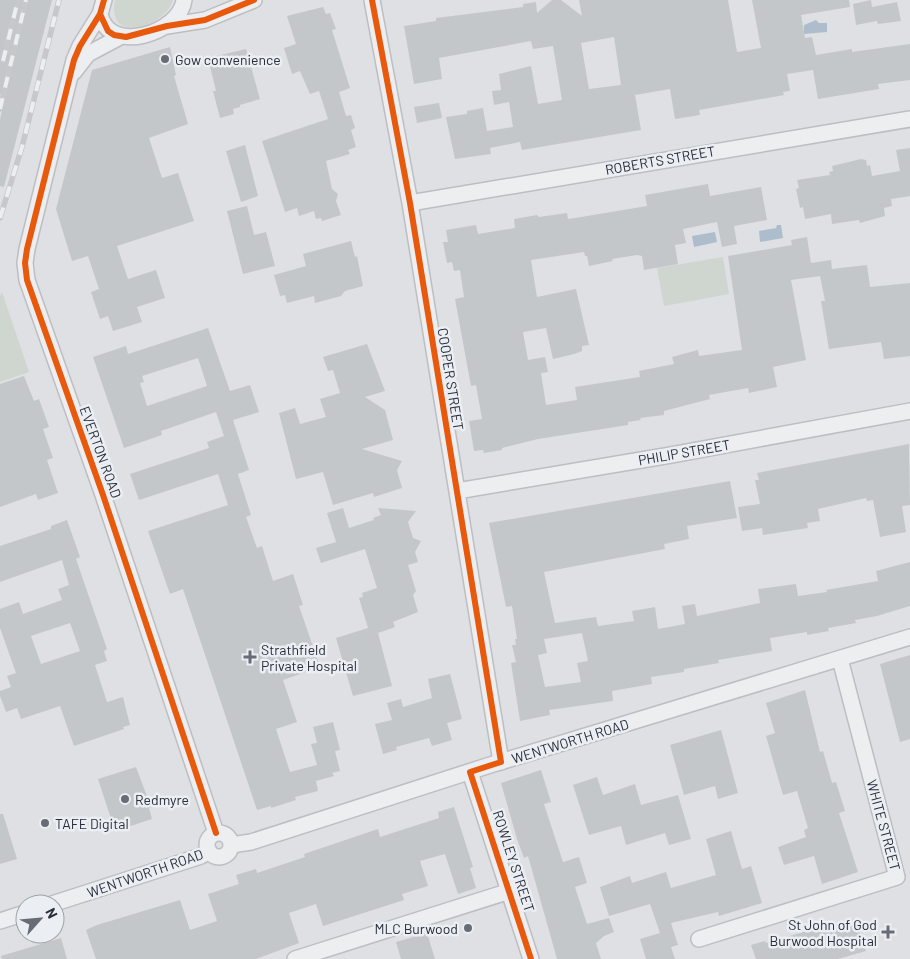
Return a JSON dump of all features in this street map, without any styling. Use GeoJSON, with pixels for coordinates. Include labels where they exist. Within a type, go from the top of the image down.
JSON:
{"type":"FeatureCollection","features":[{"type":"Feature","properties":{"kind":"street"},"geometry":{"type":"LineString","coordinates":[[167,26],[178,17],[184,0]]}},
{"type":"Feature","properties":{"kind":"street"},"geometry":{"type":"LineString","coordinates":[[72,75],[88,54],[120,37],[133,36],[167,26],[205,20],[254,0]]}},
{"type":"Feature","properties":{"kind":"street","name":"COOPER STREET"},"geometry":{"type":"LineString","coordinates":[[372,0],[410,203],[501,762]]}},
{"type":"Feature","properties":{"kind":"street"},"geometry":{"type":"LineString","coordinates":[[102,7],[108,31],[120,37]]}},
{"type":"Feature","properties":{"kind":"street","name":"EVERTON ROAD"},"geometry":{"type":"LineString","coordinates":[[102,7],[76,52],[72,75],[27,249],[25,263],[27,280],[103,494],[216,833]]}},
{"type":"Feature","properties":{"kind":"street","name":"ROBERTS STREET"},"geometry":{"type":"LineString","coordinates":[[410,203],[910,119]]}},
{"type":"Feature","properties":{"kind":"street","name":"PHILIP STREET"},"geometry":{"type":"LineString","coordinates":[[457,490],[671,455],[910,411]]}},
{"type":"Feature","properties":{"kind":"street","name":"WENTWORTH ROAD"},"geometry":{"type":"LineString","coordinates":[[231,844],[251,842],[501,762],[910,637]]}},
{"type":"Feature","properties":{"kind":"street","name":"WHITE STREET"},"geometry":{"type":"LineString","coordinates":[[699,939],[898,877],[840,659]]}},
{"type":"Feature","properties":{"kind":"street","name":"ROWLEY STREET"},"geometry":{"type":"LineString","coordinates":[[470,772],[531,959]]}},
{"type":"Feature","properties":{"kind":"street"},"geometry":{"type":"LineString","coordinates":[[216,833],[226,835],[231,844],[229,852],[223,856],[215,856],[209,851],[208,840],[216,833]]}},
{"type":"Feature","properties":{"kind":"street","name":"WENTWORTH ROAD"},"geometry":{"type":"LineString","coordinates":[[65,900],[201,856],[209,851]]}},
{"type":"Feature","properties":{"kind":"street"},"geometry":{"type":"LineString","coordinates":[[295,959],[510,891]]}},
{"type":"Feature","properties":{"kind":"street"},"geometry":{"type":"LineString","coordinates":[[0,921],[15,916]]}},
{"type":"Feature","properties":{"kind":"shaded area"},"geometry":{"type":"Polygon","coordinates":[[[115,0],[173,0],[160,17],[150,23],[138,27],[128,27],[119,23],[115,15],[115,0]]]}},
{"type":"Feature","properties":{"kind":"shaded area"},"geometry":{"type":"Polygon","coordinates":[[[723,257],[729,294],[664,306],[657,268],[723,257]]]}},
{"type":"Feature","properties":{"kind":"shaded area"},"geometry":{"type":"Polygon","coordinates":[[[2,292],[29,372],[0,382],[0,296],[2,292]]]}},
{"type":"Feature","properties":{"kind":"water"},"geometry":{"type":"Polygon","coordinates":[[[816,20],[819,23],[827,23],[827,32],[804,34],[804,25],[816,20]]]}},
{"type":"Feature","properties":{"kind":"water"},"geometry":{"type":"Polygon","coordinates":[[[777,225],[781,225],[783,238],[760,242],[759,231],[776,228],[777,225]]]}},
{"type":"Feature","properties":{"kind":"water"},"geometry":{"type":"Polygon","coordinates":[[[715,232],[717,242],[694,247],[692,236],[715,232]]]}},
{"type":"Feature","properties":{"kind":"building"},"geometry":{"type":"Polygon","coordinates":[[[0,0],[52,0],[4,187],[0,186],[0,120],[5,95],[0,94],[0,0]]]}},
{"type":"Feature","properties":{"kind":"building"},"geometry":{"type":"Polygon","coordinates":[[[552,0],[561,0],[582,16],[579,0],[728,0],[737,52],[761,48],[752,0],[849,0],[850,7],[801,15],[805,38],[812,37],[816,55],[852,49],[852,52],[910,44],[910,80],[878,84],[879,89],[818,99],[813,70],[787,74],[790,91],[783,92],[784,95],[699,110],[700,115],[675,119],[670,89],[635,95],[641,130],[522,150],[520,142],[490,148],[491,154],[455,159],[446,117],[467,114],[467,111],[483,108],[487,131],[513,127],[509,102],[494,105],[492,91],[501,90],[499,74],[531,66],[538,104],[562,100],[553,46],[533,49],[531,41],[439,58],[442,79],[414,84],[404,26],[436,21],[436,18],[523,7],[523,4],[536,2],[537,13],[552,0]],[[614,37],[581,43],[589,89],[621,85],[614,37]]]}},
{"type":"Feature","properties":{"kind":"building"},"geometry":{"type":"Polygon","coordinates":[[[871,0],[872,7],[897,2],[901,21],[878,24],[877,21],[856,25],[853,4],[871,0]]]}},
{"type":"Feature","properties":{"kind":"building"},"geometry":{"type":"Polygon","coordinates":[[[323,7],[326,14],[330,13],[336,29],[332,30],[350,88],[339,92],[346,116],[351,115],[355,128],[351,130],[356,147],[348,150],[350,154],[326,161],[332,189],[338,194],[336,201],[341,215],[322,221],[321,218],[316,219],[314,211],[299,216],[297,208],[285,212],[262,141],[328,119],[319,91],[310,94],[300,71],[292,74],[284,48],[296,44],[287,16],[323,7]]]}},
{"type":"Feature","properties":{"kind":"building"},"geometry":{"type":"Polygon","coordinates":[[[170,47],[176,75],[174,76],[188,124],[149,138],[162,178],[178,173],[194,221],[117,246],[128,279],[156,270],[165,298],[137,307],[142,322],[113,331],[108,316],[100,319],[91,292],[99,289],[88,256],[72,261],[56,209],[92,70],[170,47]]]}},
{"type":"Feature","properties":{"kind":"building"},"geometry":{"type":"Polygon","coordinates":[[[246,49],[260,99],[240,105],[240,107],[233,109],[234,114],[220,118],[213,91],[216,91],[208,58],[246,49]]]}},
{"type":"Feature","properties":{"kind":"building"},"geometry":{"type":"Polygon","coordinates":[[[439,103],[442,118],[417,123],[414,107],[439,103]]]}},
{"type":"Feature","properties":{"kind":"building"},"geometry":{"type":"Polygon","coordinates":[[[245,145],[258,196],[241,202],[226,151],[245,145]]]}},
{"type":"Feature","properties":{"kind":"building"},"geometry":{"type":"Polygon","coordinates":[[[910,148],[910,196],[891,199],[892,206],[884,208],[885,216],[860,223],[859,220],[832,224],[831,214],[805,219],[803,207],[800,208],[796,189],[799,188],[797,180],[830,175],[829,172],[833,171],[832,166],[861,159],[866,160],[867,166],[870,165],[872,176],[900,171],[896,150],[910,148]]]}},
{"type":"Feature","properties":{"kind":"building"},"geometry":{"type":"Polygon","coordinates":[[[708,184],[710,196],[761,187],[767,220],[734,226],[737,244],[722,247],[717,222],[683,229],[686,243],[675,245],[678,264],[644,270],[642,256],[637,255],[612,259],[613,261],[589,266],[584,252],[531,260],[537,297],[576,289],[589,345],[582,346],[582,351],[553,359],[546,328],[523,332],[528,360],[545,357],[548,372],[541,373],[546,405],[577,400],[575,387],[640,377],[639,371],[674,364],[672,357],[698,350],[699,356],[742,350],[728,256],[792,245],[791,240],[807,237],[811,263],[831,260],[832,269],[867,265],[870,287],[910,283],[910,356],[884,359],[881,342],[829,349],[821,301],[825,301],[820,276],[791,280],[806,360],[773,367],[777,387],[749,393],[748,388],[709,395],[710,399],[664,411],[664,415],[640,418],[641,420],[628,422],[628,425],[538,439],[502,448],[502,450],[484,453],[483,450],[474,451],[469,421],[482,419],[476,385],[471,386],[455,299],[464,297],[460,270],[454,271],[452,262],[447,263],[443,242],[448,242],[446,230],[476,225],[478,234],[515,228],[514,219],[537,215],[539,217],[567,213],[568,219],[647,206],[645,195],[708,184]]]}},
{"type":"Feature","properties":{"kind":"building"},"geometry":{"type":"Polygon","coordinates":[[[247,206],[254,235],[266,232],[275,266],[243,274],[227,211],[247,206]]]}},
{"type":"Feature","properties":{"kind":"building"},"geometry":{"type":"Polygon","coordinates":[[[351,241],[355,257],[357,256],[363,286],[345,291],[341,296],[315,303],[314,296],[287,303],[285,295],[280,296],[274,275],[306,266],[303,254],[351,241]]]}},
{"type":"Feature","properties":{"kind":"building"},"geometry":{"type":"Polygon","coordinates":[[[208,328],[230,391],[250,385],[259,412],[233,420],[249,470],[238,474],[251,515],[246,517],[257,548],[262,546],[273,581],[293,574],[303,605],[299,606],[320,667],[283,680],[297,722],[276,729],[290,772],[317,765],[311,744],[317,743],[313,727],[333,722],[340,750],[335,751],[340,771],[332,773],[334,776],[316,781],[318,791],[295,797],[296,800],[271,808],[271,806],[257,810],[183,589],[170,594],[148,531],[228,505],[218,474],[139,500],[130,474],[209,448],[207,442],[224,436],[216,412],[161,431],[162,435],[124,448],[93,357],[126,346],[128,354],[208,328]],[[198,358],[142,376],[144,382],[140,383],[147,406],[207,386],[198,358]]]}},
{"type":"Feature","properties":{"kind":"building"},"geometry":{"type":"Polygon","coordinates":[[[367,344],[385,391],[365,397],[385,410],[393,440],[362,449],[402,461],[397,470],[402,488],[374,497],[373,493],[333,505],[323,472],[296,479],[279,413],[295,408],[300,424],[326,417],[320,399],[340,393],[333,370],[328,371],[323,357],[367,344]]]}},
{"type":"Feature","properties":{"kind":"building"},"geometry":{"type":"Polygon","coordinates":[[[24,376],[34,401],[39,399],[49,427],[43,429],[53,458],[47,460],[58,493],[38,500],[36,494],[0,507],[0,384],[24,376]]]}},
{"type":"Feature","properties":{"kind":"building"},"geometry":{"type":"Polygon","coordinates":[[[909,444],[910,505],[902,506],[906,532],[880,537],[873,500],[867,501],[866,498],[818,509],[820,521],[807,523],[808,528],[763,535],[762,528],[742,531],[738,507],[760,504],[755,480],[759,480],[757,473],[909,444]]]}},
{"type":"Feature","properties":{"kind":"building"},"geometry":{"type":"Polygon","coordinates":[[[730,481],[737,518],[687,526],[689,539],[664,544],[665,549],[544,572],[555,623],[596,617],[598,626],[634,621],[632,611],[655,607],[658,629],[685,624],[682,606],[695,604],[697,616],[760,603],[758,589],[796,584],[798,596],[827,592],[826,590],[878,581],[876,571],[910,562],[910,606],[877,616],[855,620],[856,623],[828,628],[829,631],[807,635],[807,632],[770,638],[772,651],[718,660],[719,663],[684,669],[684,672],[651,677],[652,684],[612,691],[613,701],[549,710],[550,715],[520,721],[511,663],[516,662],[512,645],[516,645],[515,639],[517,639],[512,606],[506,607],[489,523],[730,481]],[[582,633],[544,639],[547,653],[538,655],[545,687],[581,682],[577,663],[588,661],[582,633]]]}},
{"type":"Feature","properties":{"kind":"building"},"geometry":{"type":"Polygon","coordinates":[[[343,508],[349,528],[374,520],[373,518],[381,515],[378,508],[416,511],[408,522],[413,538],[421,541],[415,552],[418,562],[408,565],[416,591],[413,595],[418,612],[393,622],[395,627],[378,633],[392,686],[353,696],[336,638],[368,628],[359,598],[363,597],[362,593],[377,588],[365,549],[321,563],[316,548],[336,542],[327,513],[343,508]]]}},
{"type":"Feature","properties":{"kind":"building"},"geometry":{"type":"Polygon","coordinates":[[[67,520],[80,557],[76,559],[107,649],[104,651],[107,661],[95,665],[107,702],[123,697],[130,725],[123,727],[124,729],[74,746],[60,706],[21,719],[17,708],[6,712],[0,696],[0,691],[11,687],[7,676],[16,673],[0,628],[0,609],[19,602],[23,614],[62,600],[58,589],[69,585],[62,560],[0,582],[0,546],[51,529],[51,526],[67,520]],[[70,623],[31,636],[41,664],[80,651],[70,623]]]}},
{"type":"Feature","properties":{"kind":"building"},"geometry":{"type":"Polygon","coordinates":[[[910,655],[910,739],[900,742],[880,664],[910,655]]]}},
{"type":"Feature","properties":{"kind":"building"},"geometry":{"type":"Polygon","coordinates":[[[450,674],[462,719],[447,723],[452,740],[432,746],[429,738],[396,747],[397,750],[383,754],[375,724],[392,720],[387,703],[401,699],[403,707],[432,698],[428,679],[450,674]]]}},
{"type":"Feature","properties":{"kind":"building"},"geometry":{"type":"Polygon","coordinates":[[[805,690],[820,752],[823,751],[832,783],[836,782],[845,811],[839,813],[858,872],[822,884],[814,856],[784,865],[778,847],[806,837],[804,830],[808,828],[797,791],[783,795],[766,736],[775,733],[766,703],[805,690]]]}},
{"type":"Feature","properties":{"kind":"building"},"geometry":{"type":"Polygon","coordinates":[[[721,730],[738,793],[718,799],[715,786],[684,795],[670,745],[721,730]]]}},
{"type":"Feature","properties":{"kind":"building","name":"Redmyre"},"geometry":{"type":"Polygon","coordinates":[[[136,767],[151,807],[149,808],[152,819],[115,831],[98,779],[136,767]]]}},
{"type":"Feature","properties":{"kind":"building"},"geometry":{"type":"Polygon","coordinates":[[[541,770],[551,802],[544,804],[563,862],[579,857],[587,883],[575,887],[587,924],[609,918],[614,932],[604,936],[596,943],[601,959],[557,959],[528,856],[524,858],[517,839],[501,783],[541,770]]]}},
{"type":"Feature","properties":{"kind":"building"},"geometry":{"type":"Polygon","coordinates":[[[597,777],[603,795],[635,784],[641,805],[678,795],[691,839],[669,845],[665,833],[626,845],[621,826],[589,835],[573,785],[597,777]]]}},
{"type":"Feature","properties":{"kind":"building"},"geometry":{"type":"Polygon","coordinates":[[[454,807],[473,867],[470,868],[476,888],[458,894],[445,854],[420,861],[428,886],[402,894],[404,900],[323,926],[316,904],[289,913],[299,943],[256,959],[96,959],[86,930],[97,925],[180,900],[190,930],[217,921],[208,894],[239,884],[236,875],[256,869],[257,873],[305,857],[304,854],[378,829],[380,837],[439,818],[438,812],[454,807]]]}},
{"type":"Feature","properties":{"kind":"building"},"geometry":{"type":"Polygon","coordinates":[[[0,814],[3,814],[17,859],[0,864],[0,814]]]}},
{"type":"Feature","properties":{"kind":"building"},"geometry":{"type":"Polygon","coordinates":[[[731,831],[742,869],[751,866],[762,903],[719,916],[718,912],[671,923],[678,945],[671,947],[675,959],[646,959],[640,939],[660,933],[650,904],[609,916],[600,887],[630,876],[632,883],[666,872],[671,888],[716,875],[706,839],[731,831]]]}},
{"type":"Feature","properties":{"kind":"building"},"geometry":{"type":"Polygon","coordinates":[[[855,918],[866,951],[838,959],[756,959],[751,945],[765,941],[766,943],[831,924],[832,926],[855,918]]]}},
{"type":"Feature","properties":{"kind":"building"},"geometry":{"type":"Polygon","coordinates":[[[427,933],[435,959],[401,959],[396,942],[427,933]]]}},
{"type":"Feature","properties":{"kind":"building"},"geometry":{"type":"Polygon","coordinates":[[[41,944],[63,944],[67,959],[2,959],[1,956],[41,944]]]}},
{"type":"Feature","properties":{"kind":"railway"},"geometry":{"type":"LineString","coordinates":[[3,61],[18,0]]}},
{"type":"Feature","properties":{"kind":"railway"},"geometry":{"type":"LineString","coordinates":[[0,109],[26,0]]}},
{"type":"Feature","properties":{"kind":"railway"},"geometry":{"type":"LineString","coordinates":[[0,218],[22,147],[59,0]]}},
{"type":"Feature","properties":{"kind":"cycle path"},"geometry":{"type":"LineString","coordinates":[[104,0],[100,14],[80,46],[74,60],[27,249],[25,263],[27,280],[103,495],[216,833]]}},
{"type":"Feature","properties":{"kind":"cycle path"},"geometry":{"type":"LineString","coordinates":[[100,14],[108,31],[114,35],[126,37],[167,26],[205,20],[254,0]]}},
{"type":"Feature","properties":{"kind":"cycle path"},"geometry":{"type":"LineString","coordinates":[[372,0],[410,203],[501,762],[470,772],[531,959]]}},
{"type":"Feature","properties":{"kind":"place","name":"Gow convenience"},"geometry":{"type":"Point","coordinates":[165,59]}},
{"type":"Feature","properties":{"kind":"place","name":"Strathfield Private Hospital"},"geometry":{"type":"Point","coordinates":[250,657]}},
{"type":"Feature","properties":{"kind":"place","name":"Redmyre"},"geometry":{"type":"Point","coordinates":[125,799]}},
{"type":"Feature","properties":{"kind":"place","name":"TAFE Digital"},"geometry":{"type":"Point","coordinates":[45,823]}},
{"type":"Feature","properties":{"kind":"place","name":"MLC Burwood"},"geometry":{"type":"Point","coordinates":[468,928]}},
{"type":"Feature","properties":{"kind":"place","name":"St John of God Burwood Hospital"},"geometry":{"type":"Point","coordinates":[888,932]}}]}
